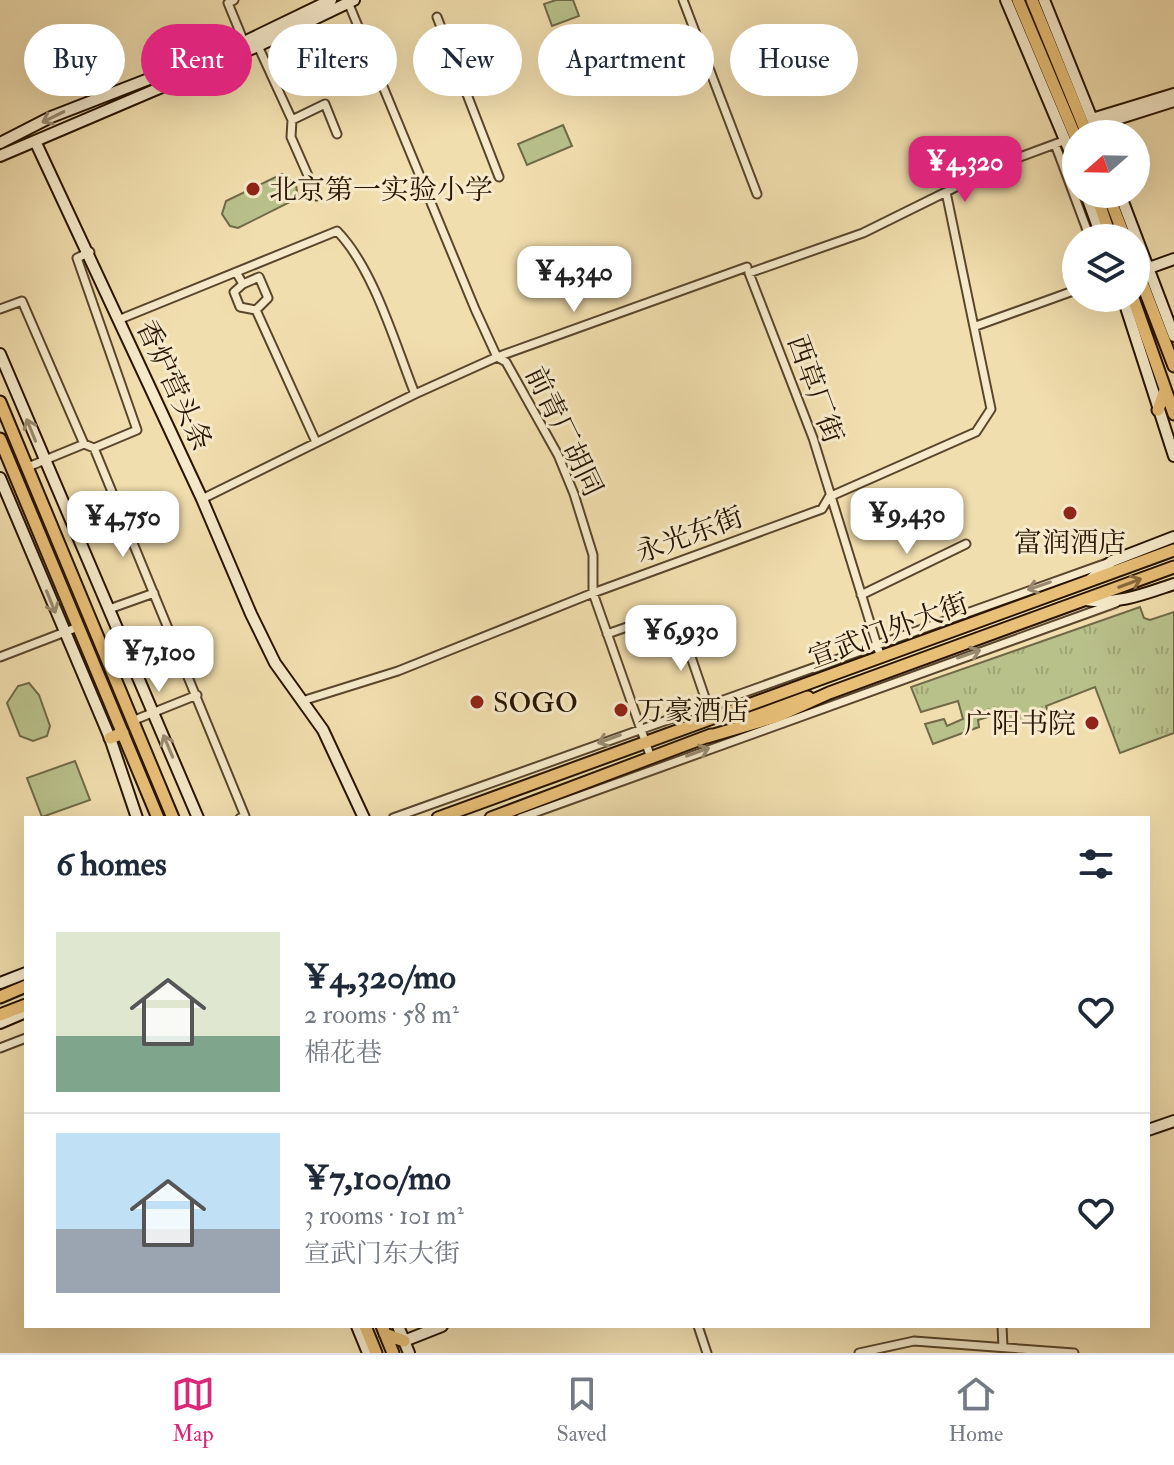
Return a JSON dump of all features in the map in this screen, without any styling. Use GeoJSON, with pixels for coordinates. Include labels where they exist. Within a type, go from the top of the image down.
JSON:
{"type":"FeatureCollection","features":[{"type":"Feature","properties":{"kind":"main road"},"geometry":{"type":"LineString","coordinates":[[1018,0],[1064,120]]}},
{"type":"Feature","properties":{"kind":"main road"},"geometry":{"type":"LineString","coordinates":[[1032,0],[1089,120]]}},
{"type":"Feature","properties":{"kind":"main road"},"geometry":{"type":"LineString","coordinates":[[1150,292],[1174,366]]}},
{"type":"Feature","properties":{"kind":"main road"},"geometry":{"type":"LineString","coordinates":[[1138,312],[1174,414]]}},
{"type":"Feature","properties":{"kind":"main road"},"geometry":{"type":"LineString","coordinates":[[1158,410],[1165,390]]}},
{"type":"Feature","properties":{"kind":"main road"},"geometry":{"type":"LineString","coordinates":[[0,402],[172,816]]}},
{"type":"Feature","properties":{"kind":"main road"},"geometry":{"type":"LineString","coordinates":[[0,439],[157,816]]}},
{"type":"Feature","properties":{"kind":"main road","name":"宣武门外大街"},"geometry":{"type":"LineString","coordinates":[[444,816],[1174,550]]}},
{"type":"Feature","properties":{"kind":"main road","name":"宣武门外大街"},"geometry":{"type":"LineString","coordinates":[[496,816],[707,737],[770,709],[829,693],[1174,567]]}},
{"type":"Feature","properties":{"kind":"main road"},"geometry":{"type":"LineString","coordinates":[[110,738],[123,733]]}},
{"type":"Feature","properties":{"kind":"main road"},"geometry":{"type":"LineString","coordinates":[[0,997],[24,987]]}},
{"type":"Feature","properties":{"kind":"main road"},"geometry":{"type":"LineString","coordinates":[[0,1015],[24,1006]]}},
{"type":"Feature","properties":{"kind":"main road"},"geometry":{"type":"LineString","coordinates":[[365,1328],[369,1352]]}},
{"type":"Feature","properties":{"kind":"main road"},"geometry":{"type":"LineString","coordinates":[[383,1330],[404,1341]]}},
{"type":"Feature","properties":{"kind":"main road"},"geometry":{"type":"LineString","coordinates":[[383,1330],[393,1353]]}},
{"type":"Feature","properties":{"kind":"street"},"geometry":{"type":"LineString","coordinates":[[234,0],[228,3],[237,24]]}},
{"type":"Feature","properties":{"kind":"street"},"geometry":{"type":"LineString","coordinates":[[252,38],[331,0]]}},
{"type":"Feature","properties":{"kind":"street"},"geometry":{"type":"LineString","coordinates":[[683,0],[757,194]]}},
{"type":"Feature","properties":{"kind":"street"},"geometry":{"type":"LineString","coordinates":[[1006,0],[1062,120]]}},
{"type":"Feature","properties":{"kind":"street"},"geometry":{"type":"LineString","coordinates":[[1044,0],[1090,120]]}},
{"type":"Feature","properties":{"kind":"street"},"geometry":{"type":"LineString","coordinates":[[0,156],[258,46],[351,1]]}},
{"type":"Feature","properties":{"kind":"street","name":"前青厂胡同"},"geometry":{"type":"LineString","coordinates":[[351,1],[497,357],[506,362],[558,455],[593,555],[593,593],[651,758]]}},
{"type":"Feature","properties":{"kind":"street"},"geometry":{"type":"LineString","coordinates":[[437,17],[499,177]]}},
{"type":"Feature","properties":{"kind":"street"},"geometry":{"type":"LineString","coordinates":[[258,46],[292,120],[291,137],[317,196]]}},
{"type":"Feature","properties":{"kind":"street"},"geometry":{"type":"LineString","coordinates":[[0,143],[51,117],[141,82]]}},
{"type":"Feature","properties":{"kind":"street"},"geometry":{"type":"LineString","coordinates":[[1112,120],[1174,94]]}},
{"type":"Feature","properties":{"kind":"street"},"geometry":{"type":"LineString","coordinates":[[1117,120],[1174,101]]}},
{"type":"Feature","properties":{"kind":"street"},"geometry":{"type":"LineString","coordinates":[[292,120],[325,104],[337,134]]}},
{"type":"Feature","properties":{"kind":"street","name":"香炉营头条"},"geometry":{"type":"LineString","coordinates":[[35,141],[90,252],[263,639],[323,730],[363,816]]}},
{"type":"Feature","properties":{"kind":"street"},"geometry":{"type":"LineString","coordinates":[[202,499],[497,357],[863,233],[1001,164],[1062,142]]}},
{"type":"Feature","properties":{"kind":"street"},"geometry":{"type":"LineString","coordinates":[[1055,144],[1085,224]]}},
{"type":"Feature","properties":{"kind":"street","name":"永光东街"},"geometry":{"type":"LineString","coordinates":[[302,701],[398,671],[593,593],[822,509],[829,497],[976,432],[991,409],[946,192]]}},
{"type":"Feature","properties":{"kind":"street"},"geometry":{"type":"LineString","coordinates":[[118,320],[337,231],[351,245],[363,270],[415,394]]}},
{"type":"Feature","properties":{"kind":"street"},"geometry":{"type":"LineString","coordinates":[[28,467],[84,444],[94,448],[137,430],[77,258],[90,252]]}},
{"type":"Feature","properties":{"kind":"street"},"geometry":{"type":"LineString","coordinates":[[1150,265],[1174,259]]}},
{"type":"Feature","properties":{"kind":"street","name":"西草厂街"},"geometry":{"type":"LineString","coordinates":[[748,270],[813,438],[881,658]]}},
{"type":"Feature","properties":{"kind":"street"},"geometry":{"type":"LineString","coordinates":[[236,272],[243,284]]}},
{"type":"Feature","properties":{"kind":"street"},"geometry":{"type":"LineString","coordinates":[[259,277],[268,298],[256,310],[240,307],[234,292],[259,277]]}},
{"type":"Feature","properties":{"kind":"street"},"geometry":{"type":"LineString","coordinates":[[1150,284],[1174,336]]}},
{"type":"Feature","properties":{"kind":"street"},"geometry":{"type":"LineString","coordinates":[[976,326],[1062,295]]}},
{"type":"Feature","properties":{"kind":"street"},"geometry":{"type":"LineString","coordinates":[[0,309],[22,301],[84,444]]}},
{"type":"Feature","properties":{"kind":"street"},"geometry":{"type":"LineString","coordinates":[[256,310],[316,442]]}},
{"type":"Feature","properties":{"kind":"street"},"geometry":{"type":"LineString","coordinates":[[1127,312],[1174,456]]}},
{"type":"Feature","properties":{"kind":"street"},"geometry":{"type":"LineString","coordinates":[[0,354],[43,459],[112,608],[197,816]]}},
{"type":"Feature","properties":{"kind":"street"},"geometry":{"type":"LineString","coordinates":[[94,448],[245,816]]}},
{"type":"Feature","properties":{"kind":"street"},"geometry":{"type":"LineString","coordinates":[[0,478],[110,738],[136,816]]}},
{"type":"Feature","properties":{"kind":"street"},"geometry":{"type":"LineString","coordinates":[[398,816],[1174,537]]}},
{"type":"Feature","properties":{"kind":"street"},"geometry":{"type":"LineString","coordinates":[[861,595],[966,544]]}},
{"type":"Feature","properties":{"kind":"street"},"geometry":{"type":"LineString","coordinates":[[1086,584],[1112,561]]}},
{"type":"Feature","properties":{"kind":"street"},"geometry":{"type":"LineString","coordinates":[[526,816],[1174,584]]}},
{"type":"Feature","properties":{"kind":"street"},"geometry":{"type":"LineString","coordinates":[[112,608],[154,593]]}},
{"type":"Feature","properties":{"kind":"street"},"geometry":{"type":"LineString","coordinates":[[1086,600],[1106,603],[1126,600]]}},
{"type":"Feature","properties":{"kind":"street"},"geometry":{"type":"LineString","coordinates":[[607,634],[659,614],[670,612],[677,616],[712,718]]}},
{"type":"Feature","properties":{"kind":"street"},"geometry":{"type":"LineString","coordinates":[[0,657],[78,627]]}},
{"type":"Feature","properties":{"kind":"street"},"geometry":{"type":"LineString","coordinates":[[132,721],[197,695]]}},
{"type":"Feature","properties":{"kind":"street"},"geometry":{"type":"LineString","coordinates":[[0,983],[24,974]]}},
{"type":"Feature","properties":{"kind":"street"},"geometry":{"type":"LineString","coordinates":[[0,1023],[24,1013]]}},
{"type":"Feature","properties":{"kind":"street"},"geometry":{"type":"LineString","coordinates":[[0,1048],[24,1039]]}},
{"type":"Feature","properties":{"kind":"street"},"geometry":{"type":"LineString","coordinates":[[1150,1129],[1174,1121]]}},
{"type":"Feature","properties":{"kind":"street"},"geometry":{"type":"LineString","coordinates":[[358,1328],[369,1352]]}},
{"type":"Feature","properties":{"kind":"street"},"geometry":{"type":"LineString","coordinates":[[399,1328],[409,1353]]}},
{"type":"Feature","properties":{"kind":"street"},"geometry":{"type":"LineString","coordinates":[[404,1341],[437,1328]]}},
{"type":"Feature","properties":{"kind":"street"},"geometry":{"type":"LineString","coordinates":[[699,1328],[707,1353]]}},
{"type":"Feature","properties":{"kind":"street"},"geometry":{"type":"LineString","coordinates":[[1002,1328],[1003,1347]]}},
{"type":"Feature","properties":{"kind":"street"},"geometry":{"type":"LineString","coordinates":[[859,1353],[914,1341],[969,1349],[1003,1347],[1074,1353]]}},
{"type":"Feature","properties":{"kind":"green space"},"geometry":{"type":"Polygon","coordinates":[[[573,0],[579,16],[551,24],[544,4],[573,0]]]}},
{"type":"Feature","properties":{"kind":"green space"},"geometry":{"type":"Polygon","coordinates":[[[563,125],[572,146],[527,165],[518,144],[563,125]]]}},
{"type":"Feature","properties":{"kind":"green space"},"geometry":{"type":"Polygon","coordinates":[[[282,174],[296,185],[298,198],[238,228],[230,226],[222,214],[226,201],[282,174]]]}},
{"type":"Feature","properties":{"kind":"green space"},"geometry":{"type":"Polygon","coordinates":[[[1140,607],[1144,618],[1150,620],[1174,612],[1174,733],[1120,753],[1095,687],[1046,706],[1054,728],[1032,722],[1009,726],[1004,712],[978,720],[979,727],[933,744],[925,724],[944,719],[947,726],[963,719],[958,701],[921,712],[911,687],[1140,607]]]}},
{"type":"Feature","properties":{"kind":"green space"},"geometry":{"type":"Polygon","coordinates":[[[29,683],[39,695],[50,726],[47,736],[33,741],[20,736],[7,703],[18,686],[29,683]]]}},
{"type":"Feature","properties":{"kind":"green space"},"geometry":{"type":"Polygon","coordinates":[[[75,761],[90,800],[42,816],[27,778],[75,761]]]}},
{"type":"Feature","properties":{"kind":"place","name":"北京第一实验小学"},"geometry":{"type":"Point","coordinates":[253,189]}},
{"type":"Feature","properties":{"kind":"place","name":"富润酒店"},"geometry":{"type":"Point","coordinates":[1070,513]}},
{"type":"Feature","properties":{"kind":"place","name":"SOGO"},"geometry":{"type":"Point","coordinates":[477,702]}},
{"type":"Feature","properties":{"kind":"place","name":"万豪酒店"},"geometry":{"type":"Point","coordinates":[621,710]}},
{"type":"Feature","properties":{"kind":"place","name":"广阳书院"},"geometry":{"type":"Point","coordinates":[1092,723]}}]}
